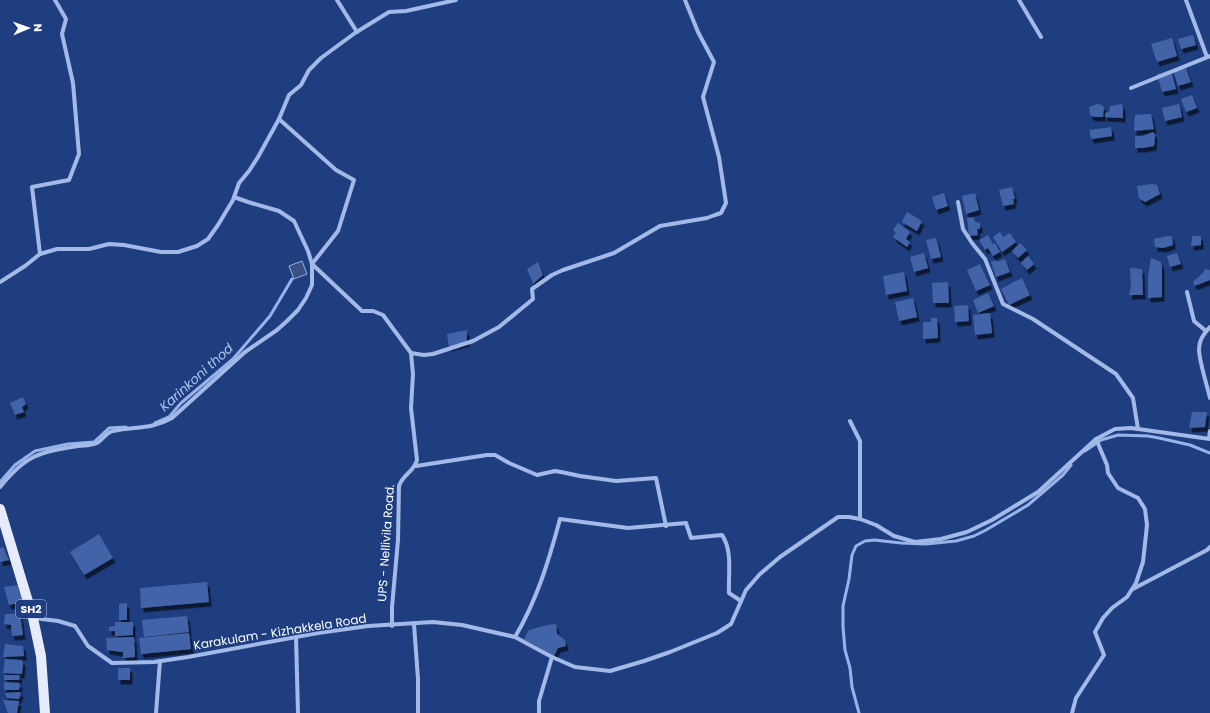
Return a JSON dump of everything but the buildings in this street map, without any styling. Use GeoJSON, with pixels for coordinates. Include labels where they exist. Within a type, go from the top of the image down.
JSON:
{"type":"FeatureCollection","features":[{"type":"Feature","properties":{"kind":"main road","name":"SH2"},"geometry":{"type":"LineString","coordinates":[[0,509],[33,618],[41,656],[45,713]]}},
{"type":"Feature","properties":{"kind":"street"},"geometry":{"type":"LineString","coordinates":[[40,254],[32,187],[69,180],[79,154],[73,83],[62,34],[66,19],[55,0]]}},
{"type":"Feature","properties":{"kind":"street"},"geometry":{"type":"LineString","coordinates":[[337,0],[357,32]]}},
{"type":"Feature","properties":{"kind":"street"},"geometry":{"type":"LineString","coordinates":[[0,282],[25,266],[40,254],[57,249],[89,249],[109,244],[124,245],[161,252],[178,252],[197,246],[208,239],[218,225],[240,183],[258,158],[279,119],[289,95],[300,85],[309,70],[321,58],[357,32],[389,12],[406,11],[456,0]]}},
{"type":"Feature","properties":{"kind":"street"},"geometry":{"type":"LineString","coordinates":[[411,353],[424,355],[433,354],[473,341],[499,327],[517,313],[533,299],[532,289],[552,275],[614,253],[660,226],[707,218],[721,213],[726,203],[724,183],[719,157],[703,97],[714,62],[698,32],[684,0]]}},
{"type":"Feature","properties":{"kind":"street"},"geometry":{"type":"LineString","coordinates":[[1019,0],[1041,37]]}},
{"type":"Feature","properties":{"kind":"street"},"geometry":{"type":"LineString","coordinates":[[1131,88],[1209,56],[1186,0]]}},
{"type":"Feature","properties":{"kind":"street"},"geometry":{"type":"LineString","coordinates":[[279,119],[336,170],[354,180],[338,231],[312,264]]}},
{"type":"Feature","properties":{"kind":"street"},"geometry":{"type":"LineString","coordinates":[[0,487],[16,467],[40,453],[81,445],[93,445],[98,443],[111,431],[149,427],[161,424],[172,418],[245,352],[277,330],[298,310],[312,285],[312,264],[308,251],[294,221],[280,211],[234,197]]}},
{"type":"Feature","properties":{"kind":"street"},"geometry":{"type":"LineString","coordinates":[[958,202],[963,229],[985,259],[1003,304],[1033,319],[1116,374],[1133,398],[1138,429]]}},
{"type":"Feature","properties":{"kind":"street"},"geometry":{"type":"LineString","coordinates":[[312,264],[362,311],[373,311],[383,316],[411,353],[413,374],[411,408],[418,460],[416,466],[495,455],[509,463],[537,475],[561,472],[616,481],[656,478],[666,526]]}},
{"type":"Feature","properties":{"kind":"street"},"geometry":{"type":"LineString","coordinates":[[1187,292],[1194,321],[1206,331]]}},
{"type":"Feature","properties":{"kind":"street"},"geometry":{"type":"LineString","coordinates":[[1210,327],[1200,340],[1199,349],[1210,398]]}},
{"type":"Feature","properties":{"kind":"street"},"geometry":{"type":"LineString","coordinates":[[850,421],[860,441],[860,519]]}},
{"type":"Feature","properties":{"kind":"street","name":"Karakulam - Kizhakkela Road"},"geometry":{"type":"LineString","coordinates":[[33,618],[58,621],[75,626],[88,646],[112,663],[160,661],[368,626],[392,626],[433,622],[462,625],[515,637],[552,657],[575,667],[610,670],[644,661],[717,633],[731,624],[746,590],[760,574],[780,557],[838,517],[860,519],[876,525],[894,536],[916,542],[941,539],[967,532],[992,520],[1038,492],[1097,442],[1115,429],[1131,428],[1210,439]]}},
{"type":"Feature","properties":{"kind":"street"},"geometry":{"type":"LineString","coordinates":[[1210,431],[1210,439]]}},
{"type":"Feature","properties":{"kind":"street"},"geometry":{"type":"LineString","coordinates":[[1072,713],[1076,698],[1104,655],[1095,632],[1103,618],[1112,608],[1127,597],[1133,589],[1141,572],[1147,525],[1145,509],[1138,498],[1118,488],[1108,473],[1107,465],[1097,442]]}},
{"type":"Feature","properties":{"kind":"street","name":"UPS - Nellivila Road."},"geometry":{"type":"LineString","coordinates":[[392,626],[392,607],[398,540],[399,486],[401,479],[416,466]]}},
{"type":"Feature","properties":{"kind":"street"},"geometry":{"type":"LineString","coordinates":[[515,637],[526,618],[538,590],[549,560],[560,519],[628,528],[666,526],[686,523],[691,538],[722,536],[726,540],[729,555],[728,593],[742,601]]}},
{"type":"Feature","properties":{"kind":"street"},"geometry":{"type":"LineString","coordinates":[[1133,589],[1176,567],[1210,547]]}},
{"type":"Feature","properties":{"kind":"street"},"geometry":{"type":"LineString","coordinates":[[414,624],[418,679],[418,713]]}},
{"type":"Feature","properties":{"kind":"street"},"geometry":{"type":"LineString","coordinates":[[296,637],[298,713]]}},
{"type":"Feature","properties":{"kind":"street"},"geometry":{"type":"LineString","coordinates":[[539,713],[539,702],[552,657]]}},
{"type":"Feature","properties":{"kind":"street"},"geometry":{"type":"LineString","coordinates":[[156,713],[160,661]]}},
{"type":"Feature","properties":{"kind":"water"},"geometry":{"type":"Polygon","coordinates":[[[302,261],[307,274],[294,279],[289,266],[302,261]]]}},
{"type":"Feature","properties":{"kind":"waterway","name":"Karinkoni thod"},"geometry":{"type":"LineString","coordinates":[[155,423],[169,417],[181,403],[233,359],[270,316],[292,279]]}},
{"type":"Feature","properties":{"kind":"waterway","name":"Karinkoni thod"},"geometry":{"type":"LineString","coordinates":[[0,482],[15,465],[35,451],[68,444],[94,442],[109,428],[126,427]]}},
{"type":"Feature","properties":{"kind":"waterway"},"geometry":{"type":"LineString","coordinates":[[1085,451],[1101,440],[1118,435],[1159,438],[1190,445],[1210,453]]}},
{"type":"Feature","properties":{"kind":"waterway"},"geometry":{"type":"LineString","coordinates":[[859,713],[845,650],[843,627],[843,606],[849,579],[852,555],[856,546],[865,541],[874,540],[926,544],[956,541],[974,536],[1028,505],[1063,475],[1071,465]]}}]}
